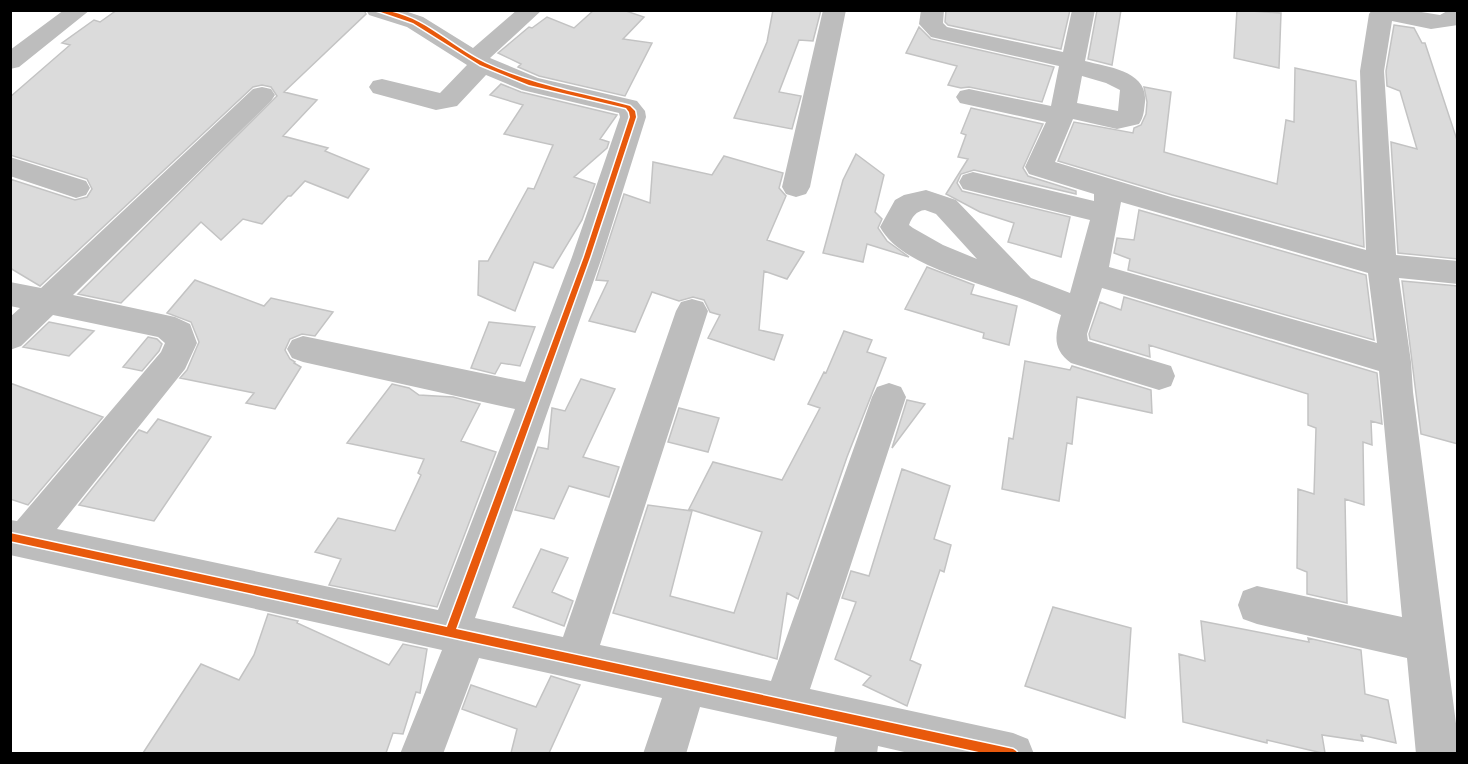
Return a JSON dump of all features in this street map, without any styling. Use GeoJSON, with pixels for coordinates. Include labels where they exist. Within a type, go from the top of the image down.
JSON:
{"type":"FeatureCollection","features":[{"type":"Feature","properties":{"kind":"street"},"geometry":{"type":"LineString","coordinates":[[10,62],[79,10]]}},
{"type":"Feature","properties":{"kind":"street"},"geometry":{"type":"LineString","coordinates":[[376,10],[421,16],[452,47],[531,84],[628,107],[633,111],[633,117],[587,257],[459,634],[422,753]]}},
{"type":"Feature","properties":{"kind":"street"},"geometry":{"type":"LineString","coordinates":[[382,87],[436,102],[448,100],[479,61],[531,10]]}},
{"type":"Feature","properties":{"kind":"street"},"geometry":{"type":"LineString","coordinates":[[796,187],[835,10]]}},
{"type":"Feature","properties":{"kind":"street"},"geometry":{"type":"LineString","coordinates":[[933,10],[931,24],[939,32],[1072,64],[1118,78],[1130,85],[1133,90],[1130,118],[1117,120],[969,97]]}},
{"type":"Feature","properties":{"kind":"street"},"geometry":{"type":"LineString","coordinates":[[1027,195],[1062,113],[1081,11]]}},
{"type":"Feature","properties":{"kind":"street"},"geometry":{"type":"LineString","coordinates":[[1438,753],[1396,392],[1395,362],[1382,265],[1372,70],[1380,16],[1386,14],[1435,22],[1456,18]]}},
{"type":"Feature","properties":{"kind":"street"},"geometry":{"type":"LineString","coordinates":[[10,337],[262,95]]}},
{"type":"Feature","properties":{"kind":"street"},"geometry":{"type":"LineString","coordinates":[[10,166],[76,188]]}},
{"type":"Feature","properties":{"kind":"street"},"geometry":{"type":"LineString","coordinates":[[1039,167],[1108,201]]}},
{"type":"Feature","properties":{"kind":"street"},"geometry":{"type":"LineString","coordinates":[[973,182],[1027,195],[1108,201],[1382,265],[1458,273]]}},
{"type":"Feature","properties":{"kind":"street"},"geometry":{"type":"LineString","coordinates":[[1108,201],[1092,274],[1071,334],[1074,348],[1082,354],[1159,376]]}},
{"type":"Feature","properties":{"kind":"street"},"geometry":{"type":"LineString","coordinates":[[1092,274],[1395,362]]}},
{"type":"Feature","properties":{"kind":"street"},"geometry":{"type":"LineString","coordinates":[[1020,286],[1079,309]]}},
{"type":"Feature","properties":{"kind":"street"},"geometry":{"type":"LineString","coordinates":[[10,294],[164,326],[179,333],[181,343],[174,360],[18,538],[784,704],[858,737],[1013,753]]}},
{"type":"Feature","properties":{"kind":"street"},"geometry":{"type":"LineString","coordinates":[[575,659],[692,311]]}},
{"type":"Feature","properties":{"kind":"street"},"geometry":{"type":"LineString","coordinates":[[303,349],[537,399]]}},
{"type":"Feature","properties":{"kind":"street"},"geometry":{"type":"LineString","coordinates":[[784,704],[889,397]]}},
{"type":"Feature","properties":{"kind":"street"},"geometry":{"type":"LineString","coordinates":[[1257,605],[1425,642]]}},
{"type":"Feature","properties":{"kind":"street"},"geometry":{"type":"LineString","coordinates":[[664,753],[687,684]]}},
{"type":"Feature","properties":{"kind":"building"},"geometry":{"type":"Polygon","coordinates":[[[117,10],[364,10],[366,14],[284,92],[317,100],[283,136],[328,148],[325,151],[369,169],[348,198],[305,181],[262,224],[243,219],[221,240],[201,222],[121,303],[78,294],[277,96],[271,87],[262,85],[253,87],[40,286],[10,268],[10,179],[75,200],[87,197],[92,189],[87,179],[10,155],[10,97],[70,45],[62,43],[94,20],[100,22],[117,10]]]}},
{"type":"Feature","properties":{"kind":"building"},"geometry":{"type":"Polygon","coordinates":[[[594,10],[623,10],[644,17],[623,39],[652,43],[625,96],[539,76],[518,67],[521,64],[498,53],[529,27],[532,28],[547,17],[574,28],[594,10]]]}},
{"type":"Feature","properties":{"kind":"building"},"geometry":{"type":"Polygon","coordinates":[[[773,10],[821,10],[813,41],[799,40],[779,92],[801,96],[792,129],[734,118],[767,42],[773,10]]]}},
{"type":"Feature","properties":{"kind":"building"},"geometry":{"type":"Polygon","coordinates":[[[946,10],[1070,10],[1061,49],[948,25],[945,22],[946,10]]]}},
{"type":"Feature","properties":{"kind":"building"},"geometry":{"type":"Polygon","coordinates":[[[1097,10],[1121,10],[1112,65],[1088,59],[1097,10]]]}},
{"type":"Feature","properties":{"kind":"building"},"geometry":{"type":"Polygon","coordinates":[[[1237,10],[1281,13],[1279,68],[1234,58],[1237,10]]]}},
{"type":"Feature","properties":{"kind":"building"},"geometry":{"type":"Polygon","coordinates":[[[1394,25],[1414,28],[1422,43],[1425,43],[1458,143],[1458,259],[1398,253],[1391,142],[1417,149],[1400,91],[1387,86],[1386,71],[1394,25]]]}},
{"type":"Feature","properties":{"kind":"building"},"geometry":{"type":"Polygon","coordinates":[[[919,27],[931,39],[1054,67],[1042,102],[948,85],[957,66],[906,53],[919,27]]]}},
{"type":"Feature","properties":{"kind":"building"},"geometry":{"type":"Polygon","coordinates":[[[1295,68],[1356,81],[1364,247],[1172,195],[1058,161],[1074,122],[1133,133],[1134,128],[1141,125],[1146,114],[1147,102],[1144,87],[1171,92],[1164,152],[1277,184],[1286,120],[1294,122],[1295,68]]]}},
{"type":"Feature","properties":{"kind":"building"},"geometry":{"type":"Polygon","coordinates":[[[501,84],[521,92],[617,115],[600,139],[609,142],[607,148],[574,177],[595,184],[582,220],[553,268],[534,262],[515,311],[478,295],[479,261],[488,261],[528,188],[534,189],[553,145],[504,134],[523,105],[490,95],[501,84]]]}},
{"type":"Feature","properties":{"kind":"building"},"geometry":{"type":"Polygon","coordinates":[[[971,108],[1043,124],[1023,168],[1028,176],[1076,191],[1076,194],[974,170],[961,174],[957,183],[962,191],[1070,217],[1061,257],[1008,242],[1014,223],[980,212],[946,194],[968,159],[958,157],[966,135],[961,133],[971,108]]]}},
{"type":"Feature","properties":{"kind":"building"},"geometry":{"type":"Polygon","coordinates":[[[856,154],[884,175],[875,212],[882,219],[878,228],[887,241],[909,257],[867,244],[863,262],[823,253],[843,180],[856,154]]]}},
{"type":"Feature","properties":{"kind":"building"},"geometry":{"type":"Polygon","coordinates":[[[724,156],[783,173],[779,188],[786,196],[767,240],[804,252],[787,279],[764,271],[759,330],[783,335],[774,360],[708,338],[720,315],[710,312],[704,300],[693,297],[679,301],[652,292],[635,332],[589,321],[608,281],[596,280],[624,194],[650,203],[653,162],[712,175],[724,156]]]}},
{"type":"Feature","properties":{"kind":"building"},"geometry":{"type":"Polygon","coordinates":[[[1139,210],[1366,275],[1374,340],[1128,270],[1130,259],[1114,253],[1117,238],[1134,240],[1139,210]]]}},
{"type":"Feature","properties":{"kind":"building"},"geometry":{"type":"Polygon","coordinates":[[[927,267],[974,285],[971,294],[1017,306],[1009,345],[983,338],[984,333],[905,309],[927,267]]]}},
{"type":"Feature","properties":{"kind":"building"},"geometry":{"type":"Polygon","coordinates":[[[195,280],[264,306],[271,298],[333,312],[315,336],[302,334],[290,339],[285,350],[290,359],[301,367],[275,409],[246,403],[254,393],[180,378],[187,370],[199,342],[191,322],[167,313],[195,280]]]}},
{"type":"Feature","properties":{"kind":"building"},"geometry":{"type":"Polygon","coordinates":[[[1402,281],[1458,286],[1458,444],[1421,434],[1402,281]]]}},
{"type":"Feature","properties":{"kind":"building"},"geometry":{"type":"Polygon","coordinates":[[[1124,297],[1377,373],[1382,424],[1371,421],[1372,445],[1363,442],[1364,505],[1345,499],[1347,603],[1307,594],[1307,572],[1297,568],[1298,489],[1314,494],[1316,428],[1308,425],[1308,394],[1149,345],[1150,357],[1090,339],[1089,334],[1100,302],[1121,310],[1124,297]]]}},
{"type":"Feature","properties":{"kind":"building"},"geometry":{"type":"Polygon","coordinates":[[[49,322],[94,331],[69,356],[23,347],[49,322]]]}},
{"type":"Feature","properties":{"kind":"building"},"geometry":{"type":"Polygon","coordinates":[[[489,322],[535,327],[520,366],[501,363],[495,374],[471,368],[489,322]]]}},
{"type":"Feature","properties":{"kind":"building"},"geometry":{"type":"Polygon","coordinates":[[[844,331],[872,340],[867,352],[886,358],[847,457],[798,599],[787,593],[777,659],[613,613],[648,505],[692,511],[670,596],[734,613],[762,532],[689,509],[713,462],[782,480],[820,408],[808,404],[824,372],[826,373],[844,331]]]}},
{"type":"Feature","properties":{"kind":"building"},"geometry":{"type":"Polygon","coordinates":[[[148,337],[157,339],[162,344],[159,351],[142,371],[123,367],[148,337]]]}},
{"type":"Feature","properties":{"kind":"building"},"geometry":{"type":"Polygon","coordinates":[[[1025,361],[1070,370],[1072,366],[1151,390],[1152,413],[1077,397],[1072,444],[1067,443],[1059,501],[1002,489],[1009,438],[1013,439],[1025,361]]]}},
{"type":"Feature","properties":{"kind":"building"},"geometry":{"type":"Polygon","coordinates":[[[581,379],[615,389],[583,457],[619,467],[609,497],[569,486],[554,519],[515,510],[538,447],[548,449],[552,408],[565,411],[581,379]]]}},
{"type":"Feature","properties":{"kind":"building"},"geometry":{"type":"Polygon","coordinates":[[[10,383],[103,417],[28,505],[10,499],[10,383]]]}},
{"type":"Feature","properties":{"kind":"building"},"geometry":{"type":"Polygon","coordinates":[[[392,384],[409,388],[419,395],[453,397],[480,404],[461,441],[496,452],[437,607],[329,585],[341,559],[315,552],[338,518],[395,531],[421,475],[418,473],[424,459],[347,443],[392,384]]]}},
{"type":"Feature","properties":{"kind":"building"},"geometry":{"type":"Polygon","coordinates":[[[907,400],[925,404],[892,448],[907,400]]]}},
{"type":"Feature","properties":{"kind":"building"},"geometry":{"type":"Polygon","coordinates":[[[679,408],[719,418],[708,452],[668,442],[679,408]]]}},
{"type":"Feature","properties":{"kind":"building"},"geometry":{"type":"Polygon","coordinates":[[[158,419],[211,437],[154,521],[79,505],[139,430],[147,433],[158,419]]]}},
{"type":"Feature","properties":{"kind":"building"},"geometry":{"type":"Polygon","coordinates":[[[902,469],[950,486],[934,539],[951,545],[944,572],[940,570],[910,660],[921,665],[907,706],[863,685],[871,676],[835,659],[856,602],[842,598],[851,571],[869,576],[902,469]]]}},
{"type":"Feature","properties":{"kind":"building"},"geometry":{"type":"Polygon","coordinates":[[[541,549],[568,558],[552,592],[573,601],[564,626],[513,607],[541,549]]]}},
{"type":"Feature","properties":{"kind":"building"},"geometry":{"type":"Polygon","coordinates":[[[1053,607],[1131,628],[1125,718],[1025,686],[1053,607]]]}},
{"type":"Feature","properties":{"kind":"building"},"geometry":{"type":"Polygon","coordinates":[[[268,614],[298,621],[297,623],[389,665],[403,644],[427,649],[420,693],[416,692],[403,734],[393,733],[386,753],[143,753],[201,664],[239,680],[254,655],[268,614]]]}},
{"type":"Feature","properties":{"kind":"building"},"geometry":{"type":"Polygon","coordinates":[[[1201,621],[1309,642],[1308,638],[1361,650],[1365,694],[1388,700],[1396,743],[1361,735],[1363,741],[1322,735],[1325,753],[1322,753],[1267,740],[1267,743],[1183,722],[1179,654],[1205,661],[1201,621]]]}},
{"type":"Feature","properties":{"kind":"building"},"geometry":{"type":"Polygon","coordinates":[[[551,676],[580,685],[549,753],[511,753],[517,729],[462,709],[471,685],[536,707],[551,676]]]}},
{"type":"Feature","properties":{"kind":"cycle path"},"geometry":{"type":"LineString","coordinates":[[377,10],[415,22],[482,64],[531,84],[628,107],[633,117],[587,257],[450,632]]}},
{"type":"Feature","properties":{"kind":"cycle path"},"geometry":{"type":"LineString","coordinates":[[10,537],[1013,754]]}}]}
